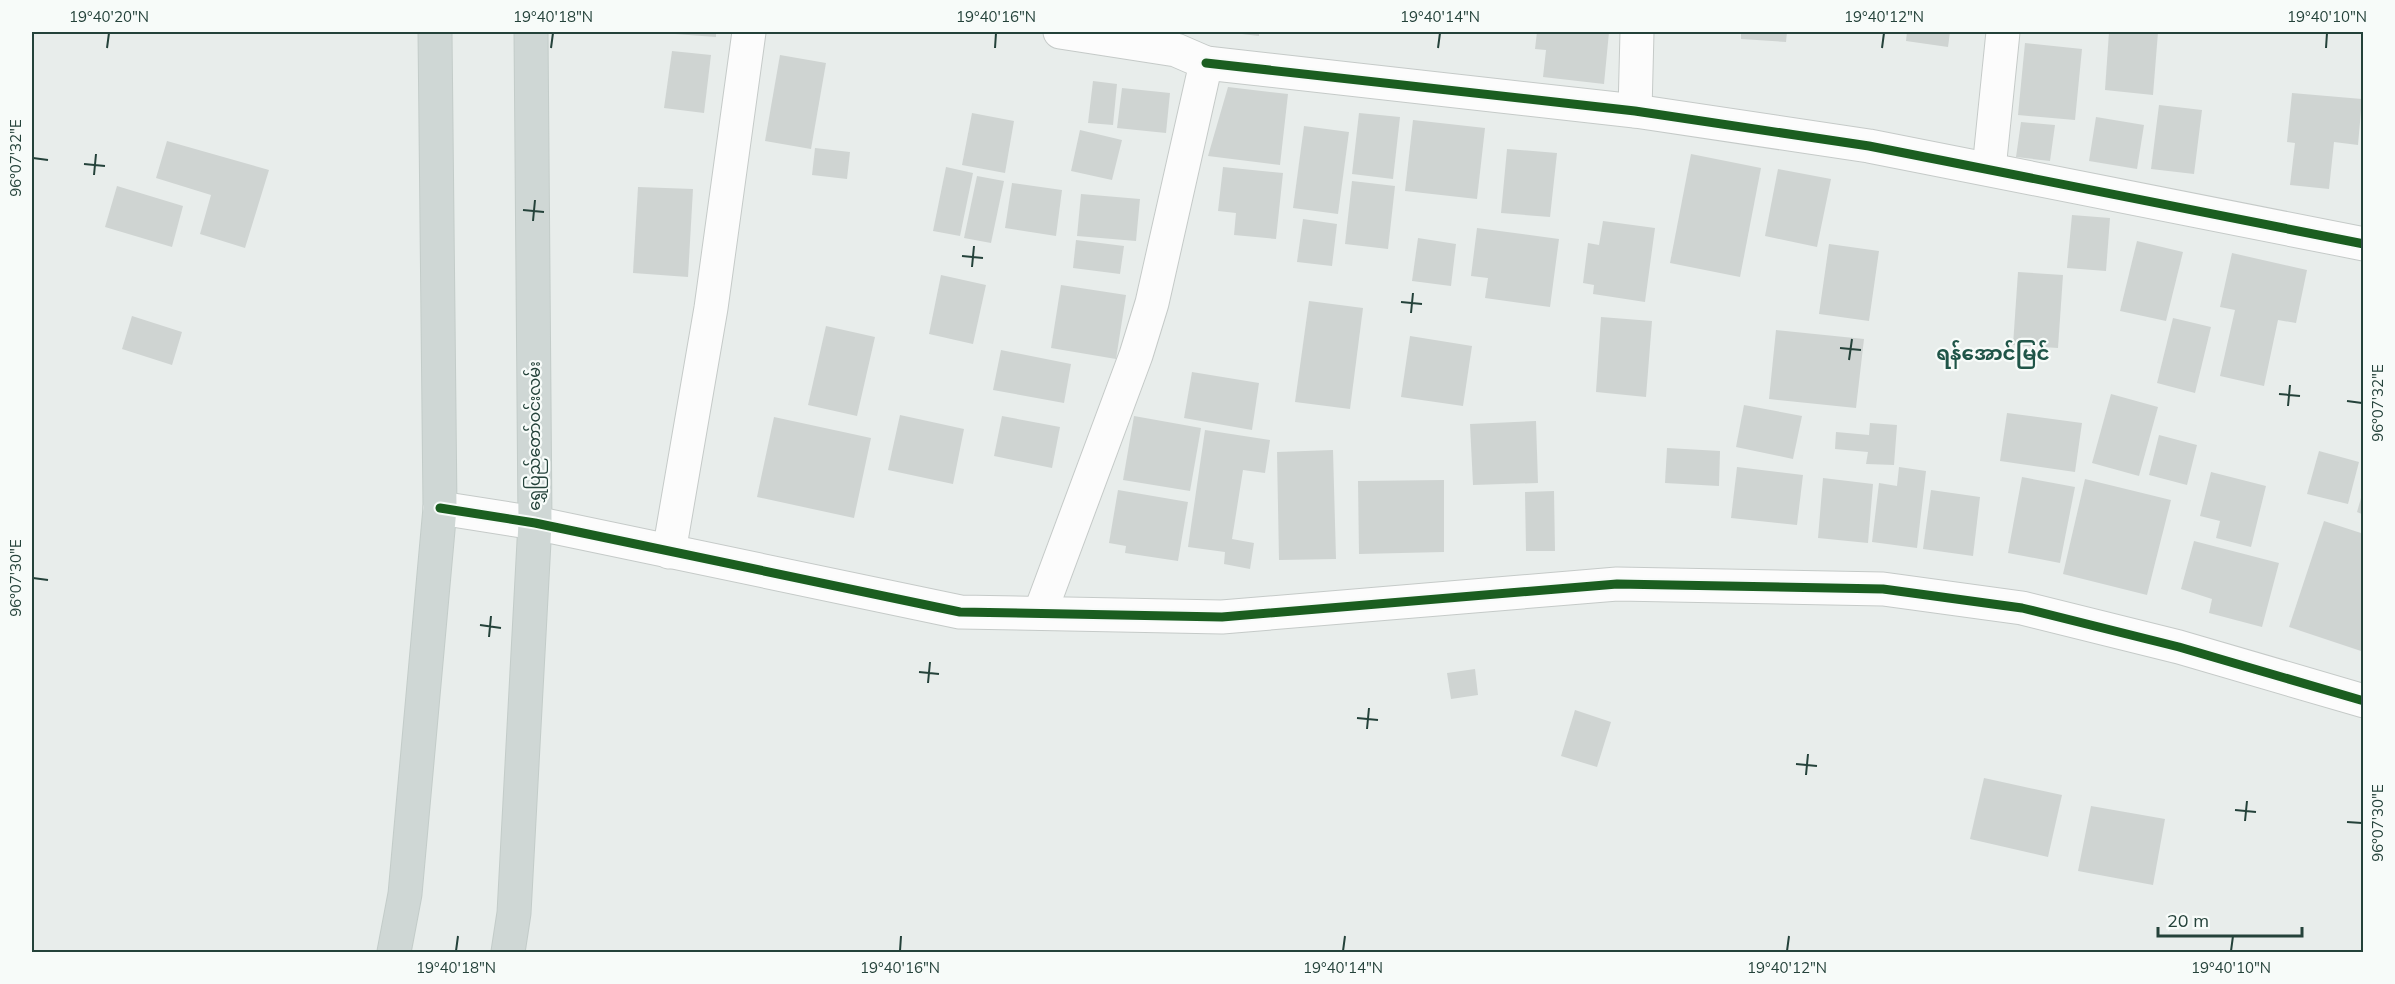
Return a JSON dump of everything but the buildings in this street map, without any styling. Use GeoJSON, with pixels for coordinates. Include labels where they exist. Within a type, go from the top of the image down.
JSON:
{"type":"FeatureCollection","features":[{"type":"Feature","properties":{"kind":"main road"},"geometry":{"type":"LineString","coordinates":[[394,952],[405,894],[440,508],[435,32]]}},
{"type":"Feature","properties":{"kind":"main road","name":"ရွှေပြည်တော်ဝင်းလမ်း"},"geometry":{"type":"LineString","coordinates":[[508,952],[514,913],[535,523],[531,32]]}},
{"type":"Feature","properties":{"kind":"street"},"geometry":{"type":"LineString","coordinates":[[669,552],[711,308],[749,32]]}},
{"type":"Feature","properties":{"kind":"street"},"geometry":{"type":"LineString","coordinates":[[1060,32],[1177,41],[1206,63],[1635,111],[1869,146],[2364,244]]}},
{"type":"Feature","properties":{"kind":"street"},"geometry":{"type":"LineString","coordinates":[[1635,111],[1637,32]]}},
{"type":"Feature","properties":{"kind":"street"},"geometry":{"type":"LineString","coordinates":[[1989,169],[2003,32]]}},
{"type":"Feature","properties":{"kind":"street"},"geometry":{"type":"LineString","coordinates":[[1040,613],[1132,366],[1152,303],[1206,63]]}},
{"type":"Feature","properties":{"kind":"street"},"geometry":{"type":"LineString","coordinates":[[440,508],[535,523],[960,612],[1222,617],[1617,584],[1883,589],[2022,608],[2180,647],[2364,701]]}},
{"type":"Feature","properties":{"kind":"cycle path"},"geometry":{"type":"LineString","coordinates":[[1206,63],[1635,111],[1869,146],[2364,244]]}},
{"type":"Feature","properties":{"kind":"cycle path"},"geometry":{"type":"LineString","coordinates":[[440,508],[535,523],[960,612],[1222,617],[1617,584],[1883,589],[2022,608],[2179,647],[2364,701]]}},
{"type":"Feature","properties":{"kind":"district","name":"ရန်အောင်မြင်"},"geometry":{"type":"Point","coordinates":[1993,352]}}]}
